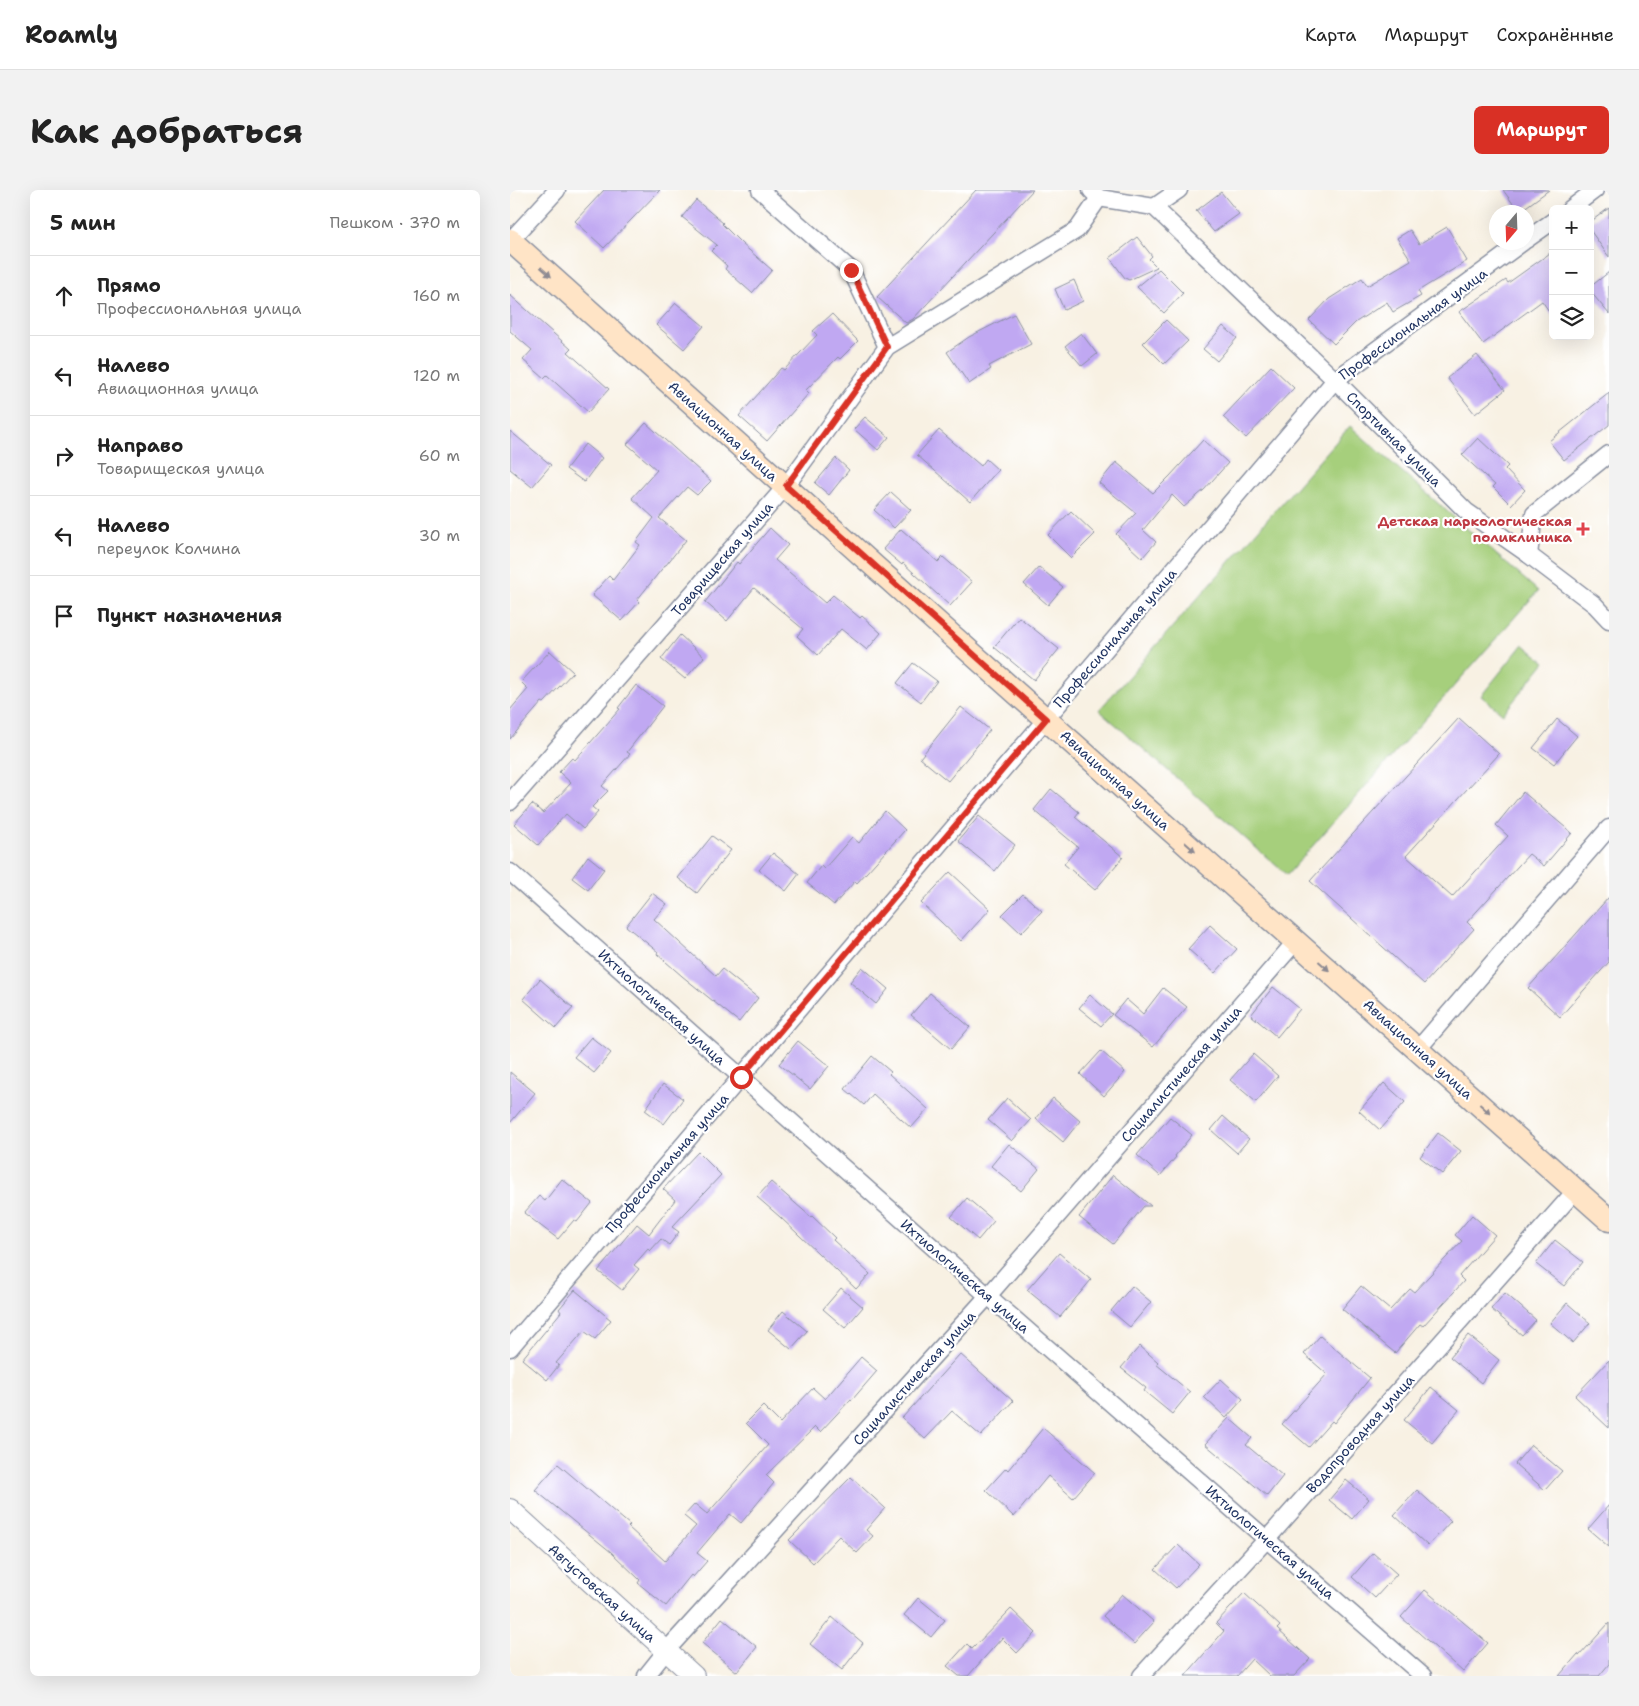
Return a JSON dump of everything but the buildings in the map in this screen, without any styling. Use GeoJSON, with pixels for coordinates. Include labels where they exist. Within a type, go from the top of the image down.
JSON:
{"type":"FeatureCollection","features":[{"type":"Feature","properties":{"kind":"main road","name":"Авиационная улица"},"geometry":{"type":"LineString","coordinates":[[510,240],[1609,1220]]}},
{"type":"Feature","properties":{"kind":"street"},"geometry":{"type":"LineString","coordinates":[[510,240],[557,190]]}},
{"type":"Feature","properties":{"kind":"street"},"geometry":{"type":"LineString","coordinates":[[760,190],[851,270],[887,347]]}},
{"type":"Feature","properties":{"kind":"street"},"geometry":{"type":"LineString","coordinates":[[1095,194],[1154,207],[1179,190]]}},
{"type":"Feature","properties":{"kind":"street"},"geometry":{"type":"LineString","coordinates":[[1575,205],[1595,190]]}},
{"type":"Feature","properties":{"kind":"street","name":"Товарищеская улица"},"geometry":{"type":"LineString","coordinates":[[510,802],[786,486],[887,347],[1077,230],[1095,194]]}},
{"type":"Feature","properties":{"kind":"street","name":"Спортивная улица"},"geometry":{"type":"LineString","coordinates":[[1154,207],[1335,380],[1466,511],[1529,555],[1595,605],[1609,620]]}},
{"type":"Feature","properties":{"kind":"street"},"geometry":{"type":"LineString","coordinates":[[1534,234],[1549,224]]}},
{"type":"Feature","properties":{"kind":"street","name":"Профессиональная улица"},"geometry":{"type":"LineString","coordinates":[[510,1348],[1335,380],[1512,250]]}},
{"type":"Feature","properties":{"kind":"street"},"geometry":{"type":"LineString","coordinates":[[1529,555],[1534,514],[1609,454]]}},
{"type":"Feature","properties":{"kind":"street"},"geometry":{"type":"LineString","coordinates":[[1418,1050],[1609,828]]}},
{"type":"Feature","properties":{"kind":"street","name":"Ихтиологическая улица"},"geometry":{"type":"LineString","coordinates":[[510,872],[988,1296],[1423,1676]]}},
{"type":"Feature","properties":{"kind":"street","name":"Социалистическая улица"},"geometry":{"type":"LineString","coordinates":[[646,1676],[666,1651],[988,1296],[1296,941]]}},
{"type":"Feature","properties":{"kind":"street","name":"Водопроводная улица"},"geometry":{"type":"LineString","coordinates":[[1141,1676],[1267,1539],[1576,1190]]}},
{"type":"Feature","properties":{"kind":"street","name":"Августовская улица"},"geometry":{"type":"LineString","coordinates":[[510,1509],[694,1676]]}},
{"type":"Feature","properties":{"kind":"green space"},"geometry":{"type":"Polygon","coordinates":[[[1350,426],[1538,591],[1287,875],[1099,710],[1350,426]]]}},
{"type":"Feature","properties":{"kind":"green space"},"geometry":{"type":"Polygon","coordinates":[[[1523,644],[1545,662],[1503,714],[1481,696],[1523,644]]]}},
{"type":"Feature","properties":{"kind":"place","name":"Детская наркологическая поликлиника"},"geometry":{"type":"Point","coordinates":[1583,529]}},
{"type":"Feature","properties":{"kind":"route"},"geometry":{"type":"LineString","coordinates":[[741,1077],[1046,719],[786,486],[887,347],[851,270]]}}]}
